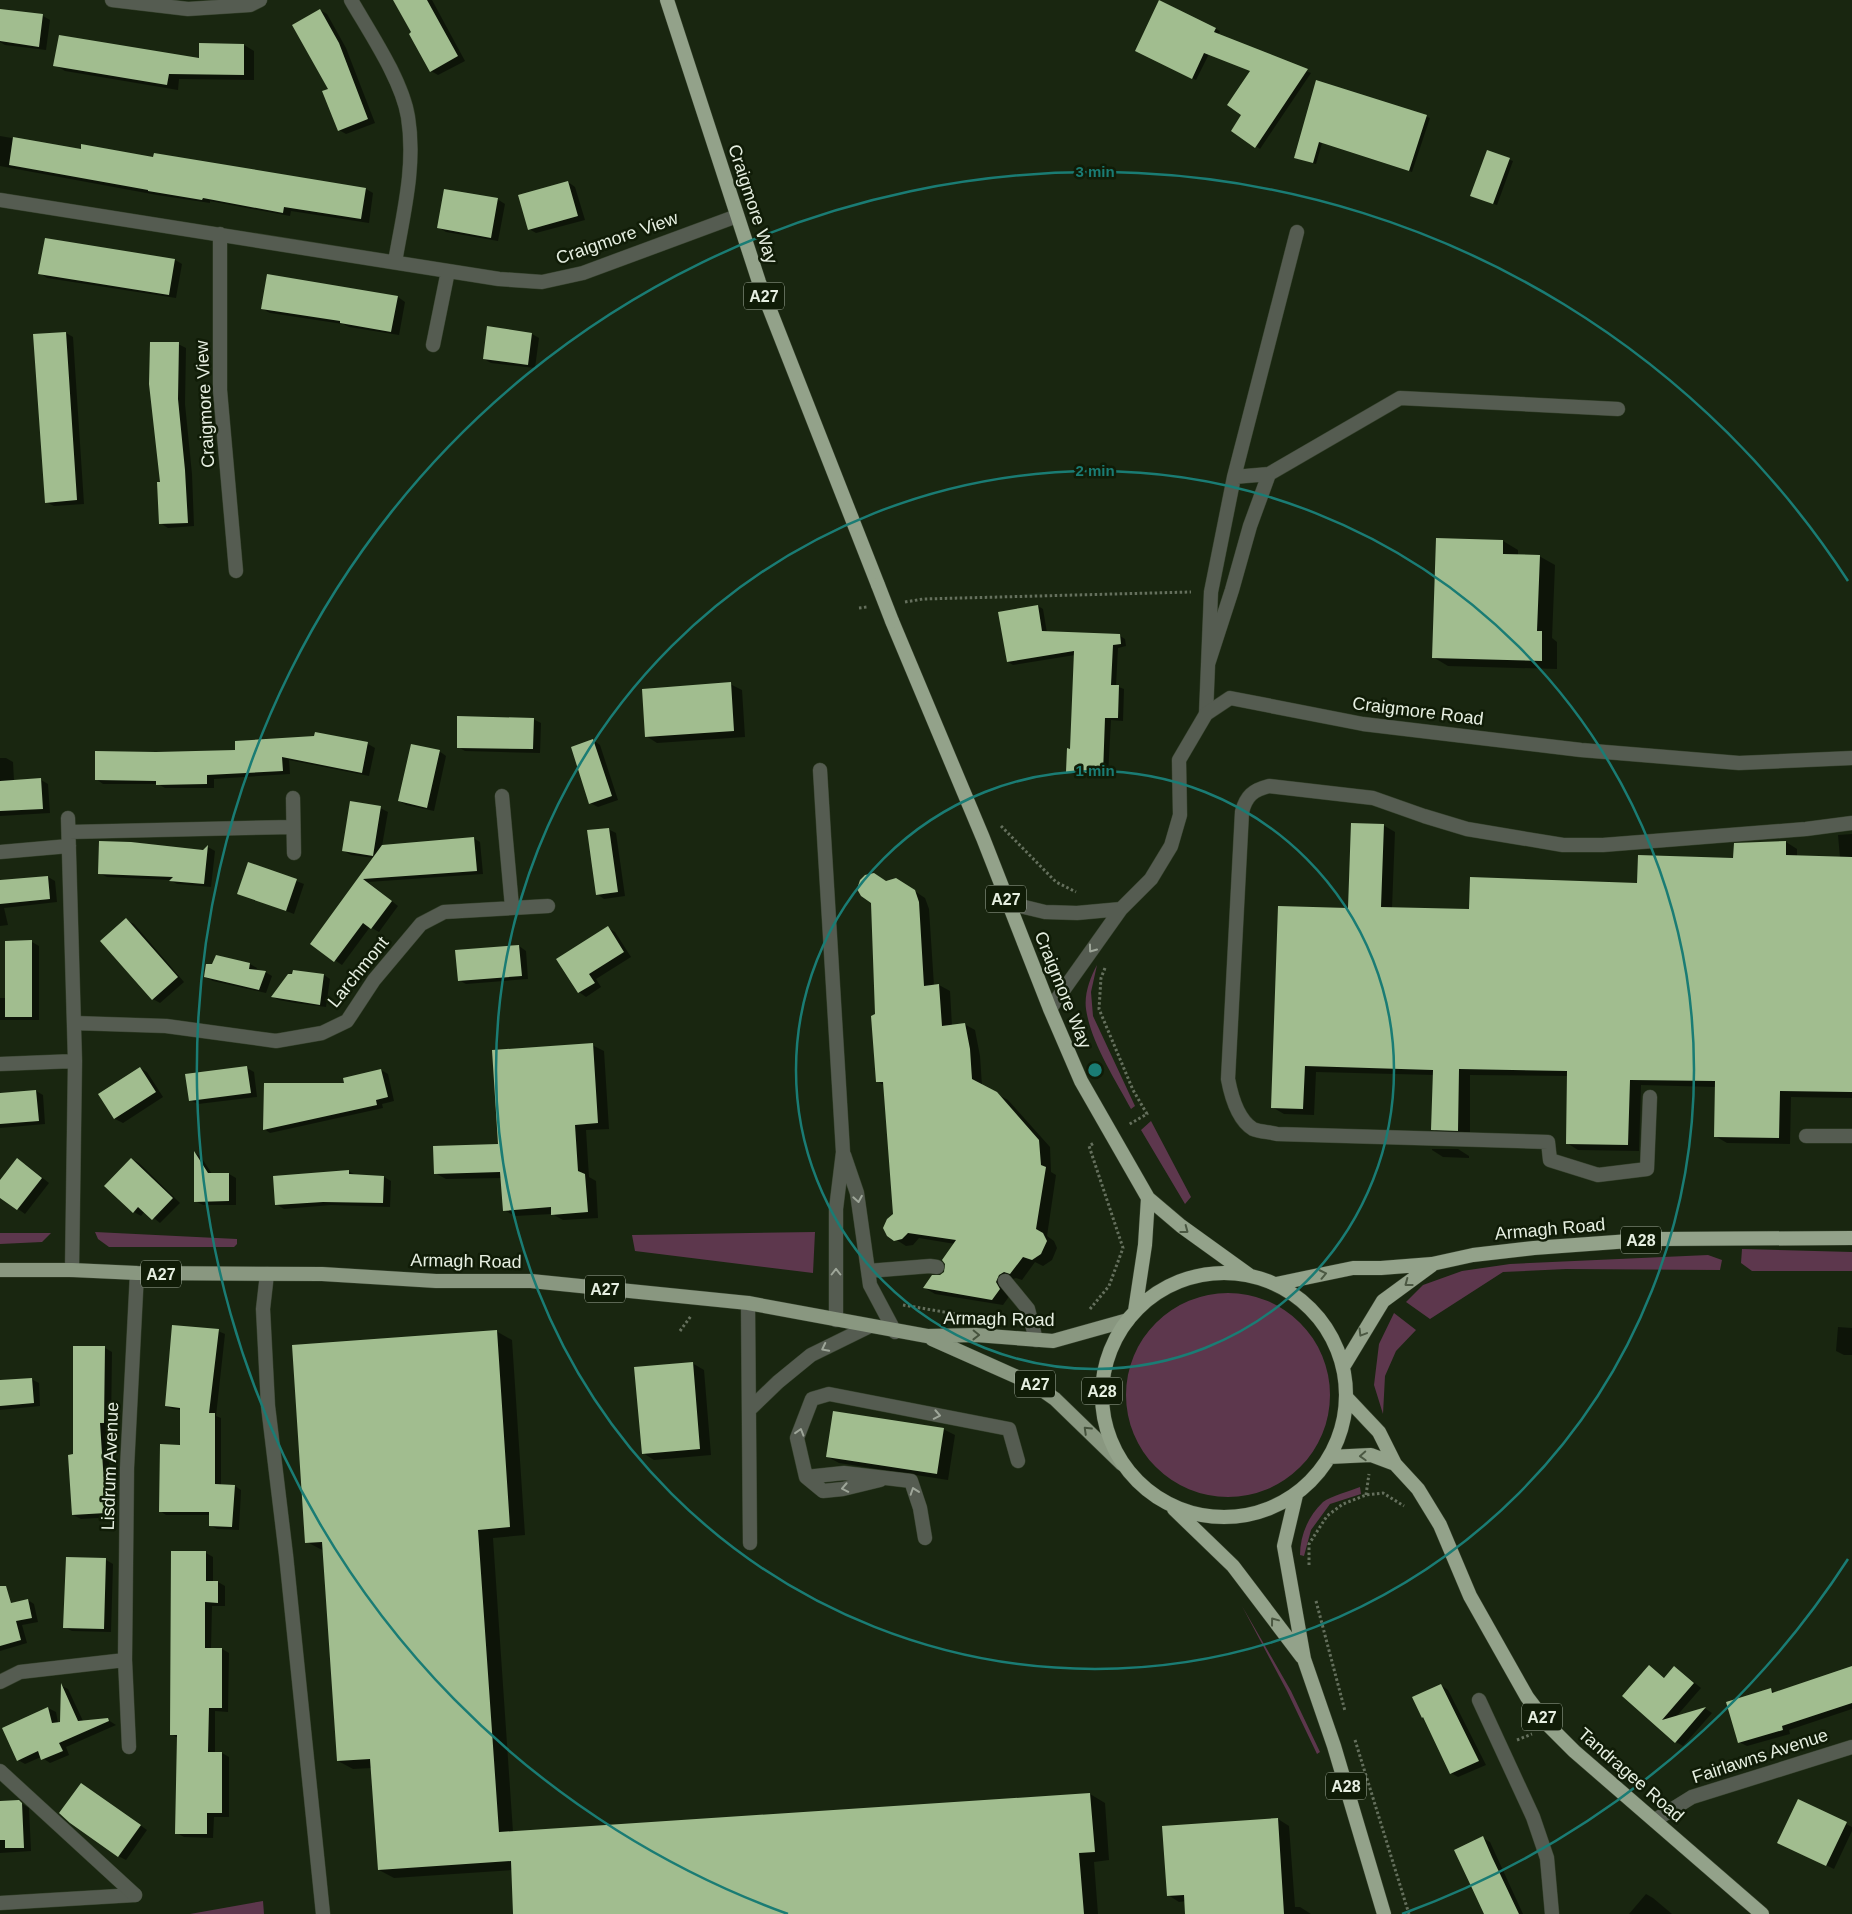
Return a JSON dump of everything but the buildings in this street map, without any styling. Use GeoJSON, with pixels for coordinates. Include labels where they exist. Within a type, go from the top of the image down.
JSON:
{"type":"FeatureCollection","features":[{"type":"Feature","properties":{"kind":"highway","name":"Craigmore Way"},"geometry":{"type":"LineString","coordinates":[[667,0],[758,282],[892,621],[983,838],[1050,1009],[1081,1081],[1148,1198],[1181,1226],[1249,1275]]}},
{"type":"Feature","properties":{"kind":"highway"},"geometry":{"type":"LineString","coordinates":[[1131,1316],[1145,1245],[1148,1198]]}},
{"type":"Feature","properties":{"kind":"highway","name":"Armagh Road"},"geometry":{"type":"LineString","coordinates":[[1276,1284],[1353,1268],[1432,1264],[1473,1255],[1657,1239],[1852,1238]]}},
{"type":"Feature","properties":{"kind":"highway","name":"Armagh Road"},"geometry":{"type":"LineString","coordinates":[[1343,1366],[1383,1301],[1432,1264]]}},
{"type":"Feature","properties":{"kind":"highway","name":"A28"},"geometry":{"type":"LineString","coordinates":[[1221,1273],[1249,1275],[1276,1284],[1299,1298],[1319,1318],[1334,1341],[1343,1366],[1346,1397],[1342,1428],[1329,1457],[1314,1478],[1296,1494],[1273,1507],[1249,1515],[1222,1518],[1196,1515],[1171,1506],[1143,1488],[1122,1464],[1108,1434],[1101,1402],[1104,1369],[1115,1338],[1131,1316],[1162,1290],[1193,1277],[1221,1273]]}},
{"type":"Feature","properties":{"kind":"highway","name":"Tandragee Road"},"geometry":{"type":"LineString","coordinates":[[1346,1397],[1378,1432],[1395,1464],[1418,1489],[1440,1525],[1470,1596],[1527,1697],[1549,1726],[1574,1751],[1762,1914]]}},
{"type":"Feature","properties":{"kind":"highway","name":"Tandragee Road"},"geometry":{"type":"LineString","coordinates":[[1329,1457],[1371,1455],[1395,1464]]}},
{"type":"Feature","properties":{"kind":"highway"},"geometry":{"type":"LineString","coordinates":[[1296,1494],[1284,1546],[1304,1660]]}},
{"type":"Feature","properties":{"kind":"highway"},"geometry":{"type":"LineString","coordinates":[[1171,1506],[1233,1566],[1304,1660]]}},
{"type":"Feature","properties":{"kind":"highway","name":"A28"},"geometry":{"type":"LineString","coordinates":[[1304,1660],[1334,1746],[1384,1914]]}},
{"type":"Feature","properties":{"kind":"main road","name":"Armagh Road"},"geometry":{"type":"LineString","coordinates":[[0,1270],[72,1270],[137,1274],[322,1274],[436,1281],[531,1281],[748,1304],[895,1332],[927,1336],[976,1335],[1053,1341],[1131,1316]]}},
{"type":"Feature","properties":{"kind":"main road","name":"Armagh Road"},"geometry":{"type":"LineString","coordinates":[[927,1336],[1036,1385],[1056,1399],[1122,1464]]}},
{"type":"Feature","properties":{"kind":"street"},"geometry":{"type":"LineString","coordinates":[[112,0],[188,9],[250,5],[260,0]]}},
{"type":"Feature","properties":{"kind":"street"},"geometry":{"type":"LineString","coordinates":[[351,0],[396,80],[408,116],[411,168],[395,262]]}},
{"type":"Feature","properties":{"kind":"street","name":"Craigmore View"},"geometry":{"type":"LineString","coordinates":[[0,205],[0,200],[499,279],[542,282],[583,273],[737,216]]}},
{"type":"Feature","properties":{"kind":"street"},"geometry":{"type":"LineString","coordinates":[[1206,714],[1212,592],[1234,477],[1297,232]]}},
{"type":"Feature","properties":{"kind":"street","name":"Craigmore View"},"geometry":{"type":"LineString","coordinates":[[220,234],[220,390],[236,571]]}},
{"type":"Feature","properties":{"kind":"street"},"geometry":{"type":"LineString","coordinates":[[433,345],[448,271]]}},
{"type":"Feature","properties":{"kind":"street"},"geometry":{"type":"LineString","coordinates":[[1234,477],[1269,474],[1400,398],[1618,408]]}},
{"type":"Feature","properties":{"kind":"street"},"geometry":{"type":"LineString","coordinates":[[1208,664],[1250,526],[1269,474]]}},
{"type":"Feature","properties":{"kind":"street","name":"Craigmore Road"},"geometry":{"type":"LineString","coordinates":[[1050,1009],[1121,910],[1152,879],[1171,846],[1180,815],[1179,760],[1206,714],[1230,698],[1363,724],[1580,750],[1739,763],[1852,758]]}},
{"type":"Feature","properties":{"kind":"street"},"geometry":{"type":"LineString","coordinates":[[820,770],[843,1152],[836,1209],[836,1320]]}},
{"type":"Feature","properties":{"kind":"street"},"geometry":{"type":"LineString","coordinates":[[1650,1097],[1647,1169],[1598,1175],[1550,1160],[1548,1142],[1277,1134],[1254,1129],[1240,1115],[1232,1099],[1228,1079],[1241,821],[1245,801],[1249,794],[1258,788],[1269,786],[1373,798],[1467,829],[1563,845],[1603,845],[1806,829],[1852,822]]}},
{"type":"Feature","properties":{"kind":"street"},"geometry":{"type":"LineString","coordinates":[[502,796],[512,907]]}},
{"type":"Feature","properties":{"kind":"street"},"geometry":{"type":"LineString","coordinates":[[293,798],[294,853]]}},
{"type":"Feature","properties":{"kind":"street"},"geometry":{"type":"LineString","coordinates":[[0,852],[69,832],[294,828]]}},
{"type":"Feature","properties":{"kind":"street"},"geometry":{"type":"LineString","coordinates":[[69,832],[75,1061],[72,1270]]}},
{"type":"Feature","properties":{"kind":"street"},"geometry":{"type":"LineString","coordinates":[[1008,903],[1045,912],[1076,913],[1121,910]]}},
{"type":"Feature","properties":{"kind":"street","name":"Larchmont"},"geometry":{"type":"LineString","coordinates":[[74,1024],[166,1026],[276,1041],[322,1033],[347,1021],[374,980],[421,924],[444,912],[548,906]]}},
{"type":"Feature","properties":{"kind":"street"},"geometry":{"type":"LineString","coordinates":[[0,1064],[75,1061]]}},
{"type":"Feature","properties":{"kind":"street"},"geometry":{"type":"LineString","coordinates":[[1806,1136],[1852,1136]]}},
{"type":"Feature","properties":{"kind":"street"},"geometry":{"type":"LineString","coordinates":[[843,1152],[857,1193],[872,1291],[895,1332]]}},
{"type":"Feature","properties":{"kind":"street"},"geometry":{"type":"LineString","coordinates":[[868,1271],[937,1267]]}},
{"type":"Feature","properties":{"kind":"street","name":"Lisdrum Avenue"},"geometry":{"type":"LineString","coordinates":[[129,1747],[125,1660],[127,1468],[137,1274]]}},
{"type":"Feature","properties":{"kind":"street"},"geometry":{"type":"LineString","coordinates":[[267,1274],[263,1309],[268,1406],[286,1554],[323,1914]]}},
{"type":"Feature","properties":{"kind":"street"},"geometry":{"type":"LineString","coordinates":[[1005,1281],[1028,1309],[1036,1340]]}},
{"type":"Feature","properties":{"kind":"street"},"geometry":{"type":"LineString","coordinates":[[748,1304],[750,1543]]}},
{"type":"Feature","properties":{"kind":"street"},"geometry":{"type":"LineString","coordinates":[[749,1410],[778,1382],[811,1355],[868,1326]]}},
{"type":"Feature","properties":{"kind":"street"},"geometry":{"type":"LineString","coordinates":[[925,1538],[920,1508],[911,1481],[888,1478],[843,1489],[824,1491],[806,1477],[797,1438],[812,1399],[829,1394],[1010,1429],[1018,1461]]}},
{"type":"Feature","properties":{"kind":"street"},"geometry":{"type":"LineString","coordinates":[[0,1682],[20,1672],[125,1660]]}},
{"type":"Feature","properties":{"kind":"street"},"geometry":{"type":"LineString","coordinates":[[1479,1700],[1532,1817],[1547,1858],[1552,1914]]}},
{"type":"Feature","properties":{"kind":"street","name":"Fairlawns Avenue"},"geometry":{"type":"LineString","coordinates":[[1655,1820],[1692,1797],[1852,1747]]}},
{"type":"Feature","properties":{"kind":"street"},"geometry":{"type":"LineString","coordinates":[[0,1771],[135,1896],[0,1903]]}},
{"type":"Feature","properties":{"kind":"path"},"geometry":{"type":"LineString","coordinates":[[923,600],[1212,592]]}},
{"type":"Feature","properties":{"kind":"path"},"geometry":{"type":"LineString","coordinates":[[996,822],[1056,882],[1075,892],[1084,892]]}},
{"type":"Feature","properties":{"kind":"path"},"geometry":{"type":"LineString","coordinates":[[1107,962],[1101,978],[1099,1009],[1133,1090],[1147,1114]]}},
{"type":"Feature","properties":{"kind":"path"},"geometry":{"type":"LineString","coordinates":[[1084,1311],[1092,1308],[1109,1286],[1123,1248],[1089,1146]]}},
{"type":"Feature","properties":{"kind":"path"},"geometry":{"type":"LineString","coordinates":[[897,1304],[962,1315]]}},
{"type":"Feature","properties":{"kind":"path"},"geometry":{"type":"LineString","coordinates":[[1310,1571],[1309,1544],[1326,1516],[1343,1504],[1366,1495]]}},
{"type":"Feature","properties":{"kind":"path"},"geometry":{"type":"LineString","coordinates":[[1314,1597],[1347,1717]]}},
{"type":"Feature","properties":{"kind":"path"},"geometry":{"type":"LineString","coordinates":[[1501,1748],[1549,1726]]}},
{"type":"Feature","properties":{"kind":"path"},"geometry":{"type":"LineString","coordinates":[[1353,1733],[1409,1914]]}},
{"type":"Feature","properties":{"kind":"shaded area"},"geometry":{"type":"Polygon","coordinates":[[[1097,965],[1091,992],[1093,1016],[1135,1106],[1131,1109],[1098,1048],[1089,1022],[1086,998],[1090,981],[1097,965]]]}},
{"type":"Feature","properties":{"kind":"shaded area"},"geometry":{"type":"Polygon","coordinates":[[[1151,1121],[1191,1197],[1185,1204],[1141,1130],[1151,1121]]]}},
{"type":"Feature","properties":{"kind":"shaded area"},"geometry":{"type":"Polygon","coordinates":[[[95,1232],[237,1239],[237,1244],[234,1247],[109,1247],[98,1239],[95,1232]]]}},
{"type":"Feature","properties":{"kind":"shaded area"},"geometry":{"type":"Polygon","coordinates":[[[815,1232],[813,1273],[635,1251],[632,1235],[815,1232]]]}},
{"type":"Feature","properties":{"kind":"shaded area"},"geometry":{"type":"Polygon","coordinates":[[[0,1233],[51,1233],[42,1242],[0,1244],[0,1233]]]}},
{"type":"Feature","properties":{"kind":"shaded area"},"geometry":{"type":"Polygon","coordinates":[[[1742,1249],[1852,1252],[1852,1271],[1752,1271],[1741,1263],[1742,1249]]]}},
{"type":"Feature","properties":{"kind":"shaded area"},"geometry":{"type":"Polygon","coordinates":[[[1708,1255],[1722,1260],[1720,1270],[1566,1269],[1503,1272],[1430,1319],[1406,1302],[1423,1285],[1462,1271],[1510,1264],[1708,1255]]]}},
{"type":"Feature","properties":{"kind":"shaded area"},"geometry":{"type":"Polygon","coordinates":[[[1218,1293],[1238,1293],[1258,1297],[1276,1305],[1293,1316],[1307,1330],[1318,1347],[1326,1365],[1330,1395],[1326,1425],[1318,1443],[1307,1460],[1293,1474],[1276,1485],[1258,1493],[1238,1497],[1218,1497],[1198,1493],[1180,1485],[1163,1474],[1149,1460],[1138,1443],[1130,1425],[1126,1405],[1126,1385],[1130,1365],[1138,1347],[1149,1330],[1163,1316],[1180,1305],[1198,1297],[1218,1293]]]}},
{"type":"Feature","properties":{"kind":"shaded area"},"geometry":{"type":"Polygon","coordinates":[[[1394,1313],[1416,1330],[1396,1351],[1385,1376],[1383,1414],[1374,1385],[1379,1344],[1394,1313]]]}},
{"type":"Feature","properties":{"kind":"shaded area"},"geometry":{"type":"Polygon","coordinates":[[[1360,1487],[1361,1494],[1330,1504],[1311,1530],[1304,1556],[1300,1555],[1301,1541],[1309,1520],[1323,1502],[1360,1487]]]}},
{"type":"Feature","properties":{"kind":"shaded area"},"geometry":{"type":"Polygon","coordinates":[[[1242,1606],[1291,1691],[1320,1752],[1317,1754],[1287,1691],[1242,1606]]]}},
{"type":"Feature","properties":{"kind":"shaded area"},"geometry":{"type":"Polygon","coordinates":[[[263,1901],[264,1914],[190,1914],[263,1901]]]}}]}
